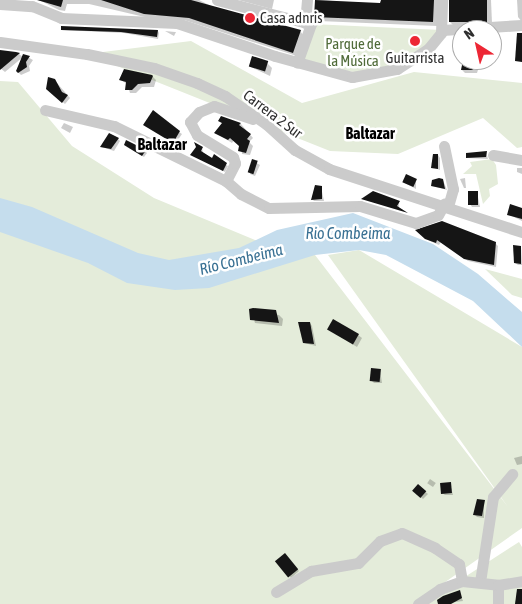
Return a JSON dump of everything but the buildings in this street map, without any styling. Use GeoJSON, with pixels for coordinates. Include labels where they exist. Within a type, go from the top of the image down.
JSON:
{"type":"FeatureCollection","features":[{"type":"Feature","properties":{"kind":"street"},"geometry":{"type":"LineString","coordinates":[[217,0],[308,23]]}},
{"type":"Feature","properties":{"kind":"street"},"geometry":{"type":"LineString","coordinates":[[297,63],[308,23],[306,0]]}},
{"type":"Feature","properties":{"kind":"street"},"geometry":{"type":"LineString","coordinates":[[0,4],[32,6],[61,18],[177,23],[297,63],[343,76],[386,72],[420,56],[442,30],[442,0]]}},
{"type":"Feature","properties":{"kind":"street"},"geometry":{"type":"LineString","coordinates":[[442,30],[522,25]]}},
{"type":"Feature","properties":{"kind":"street","name":"Carrera 2 Sur"},"geometry":{"type":"LineString","coordinates":[[0,42],[44,47],[154,68],[224,96],[266,124],[295,150],[329,169],[446,205],[522,232]]}},
{"type":"Feature","properties":{"kind":"street"},"geometry":{"type":"LineString","coordinates":[[226,181],[235,164],[233,157],[197,135],[190,122],[193,116],[214,106],[266,124]]}},
{"type":"Feature","properties":{"kind":"street"},"geometry":{"type":"LineString","coordinates":[[45,110],[114,126],[226,181],[242,194],[269,208],[360,206],[416,223],[438,215],[446,205],[453,189],[444,146]]}},
{"type":"Feature","properties":{"kind":"street"},"geometry":{"type":"LineString","coordinates":[[493,155],[522,160]]}},
{"type":"Feature","properties":{"kind":"street"},"geometry":{"type":"LineString","coordinates":[[480,582],[493,497],[512,474]]}},
{"type":"Feature","properties":{"kind":"street"},"geometry":{"type":"LineString","coordinates":[[276,592],[311,571],[358,563],[380,541],[402,533],[435,548],[460,564],[462,581]]}},
{"type":"Feature","properties":{"kind":"street"},"geometry":{"type":"LineString","coordinates":[[418,604],[440,589],[462,581],[498,584],[522,581]]}},
{"type":"Feature","properties":{"kind":"street"},"geometry":{"type":"LineString","coordinates":[[498,584],[498,604]]}},
{"type":"Feature","properties":{"kind":"green space","name":"Parque de la Música"},"geometry":{"type":"Polygon","coordinates":[[[311,24],[442,30],[434,43],[373,75],[297,63],[311,24]]]}},
{"type":"Feature","properties":{"kind":"green space"},"geometry":{"type":"Polygon","coordinates":[[[191,41],[302,103],[414,72],[522,83],[522,147],[517,148],[483,118],[398,154],[330,151],[87,54],[191,41]]]}},
{"type":"Feature","properties":{"kind":"green space"},"geometry":{"type":"Polygon","coordinates":[[[0,81],[18,82],[72,146],[154,198],[255,240],[315,255],[508,507],[328,255],[359,250],[522,347],[522,528],[414,604],[0,604],[0,81]]]}},
{"type":"Feature","properties":{"kind":"green space"},"geometry":{"type":"Polygon","coordinates":[[[492,159],[496,165],[498,184],[489,189],[490,196],[483,204],[476,174],[463,174],[472,166],[470,162],[492,159]]]}},
{"type":"Feature","properties":{"kind":"green space"},"geometry":{"type":"Polygon","coordinates":[[[485,269],[522,279],[522,298],[512,295],[485,269]]]}},
{"type":"Feature","properties":{"kind":"green space"},"geometry":{"type":"Polygon","coordinates":[[[519,542],[522,547],[522,604],[423,604],[519,542]]]}},
{"type":"Feature","properties":{"kind":"water","name":"Rio Combeima"},"geometry":{"type":"Polygon","coordinates":[[[0,198],[32,207],[138,253],[169,260],[239,248],[277,230],[353,213],[433,244],[478,274],[522,312],[522,347],[473,301],[386,255],[359,250],[315,255],[209,288],[175,290],[127,283],[88,263],[0,232],[0,198]]]}},
{"type":"Feature","properties":{"kind":"place","name":"Casa adnris"},"geometry":{"type":"Point","coordinates":[250,18]}},
{"type":"Feature","properties":{"kind":"place","name":"Guitarrista"},"geometry":{"type":"Point","coordinates":[415,41]}},
{"type":"Feature","properties":{"kind":"district","name":"Baltazar"},"geometry":{"type":"Point","coordinates":[370,133]}},
{"type":"Feature","properties":{"kind":"district","name":"Baltazar"},"geometry":{"type":"Point","coordinates":[162,144]}},
{"type":"Feature","properties":{"kind":"water label","name":"Río Combeima"},"geometry":{"type":"Point","coordinates":[241,259]}}]}
